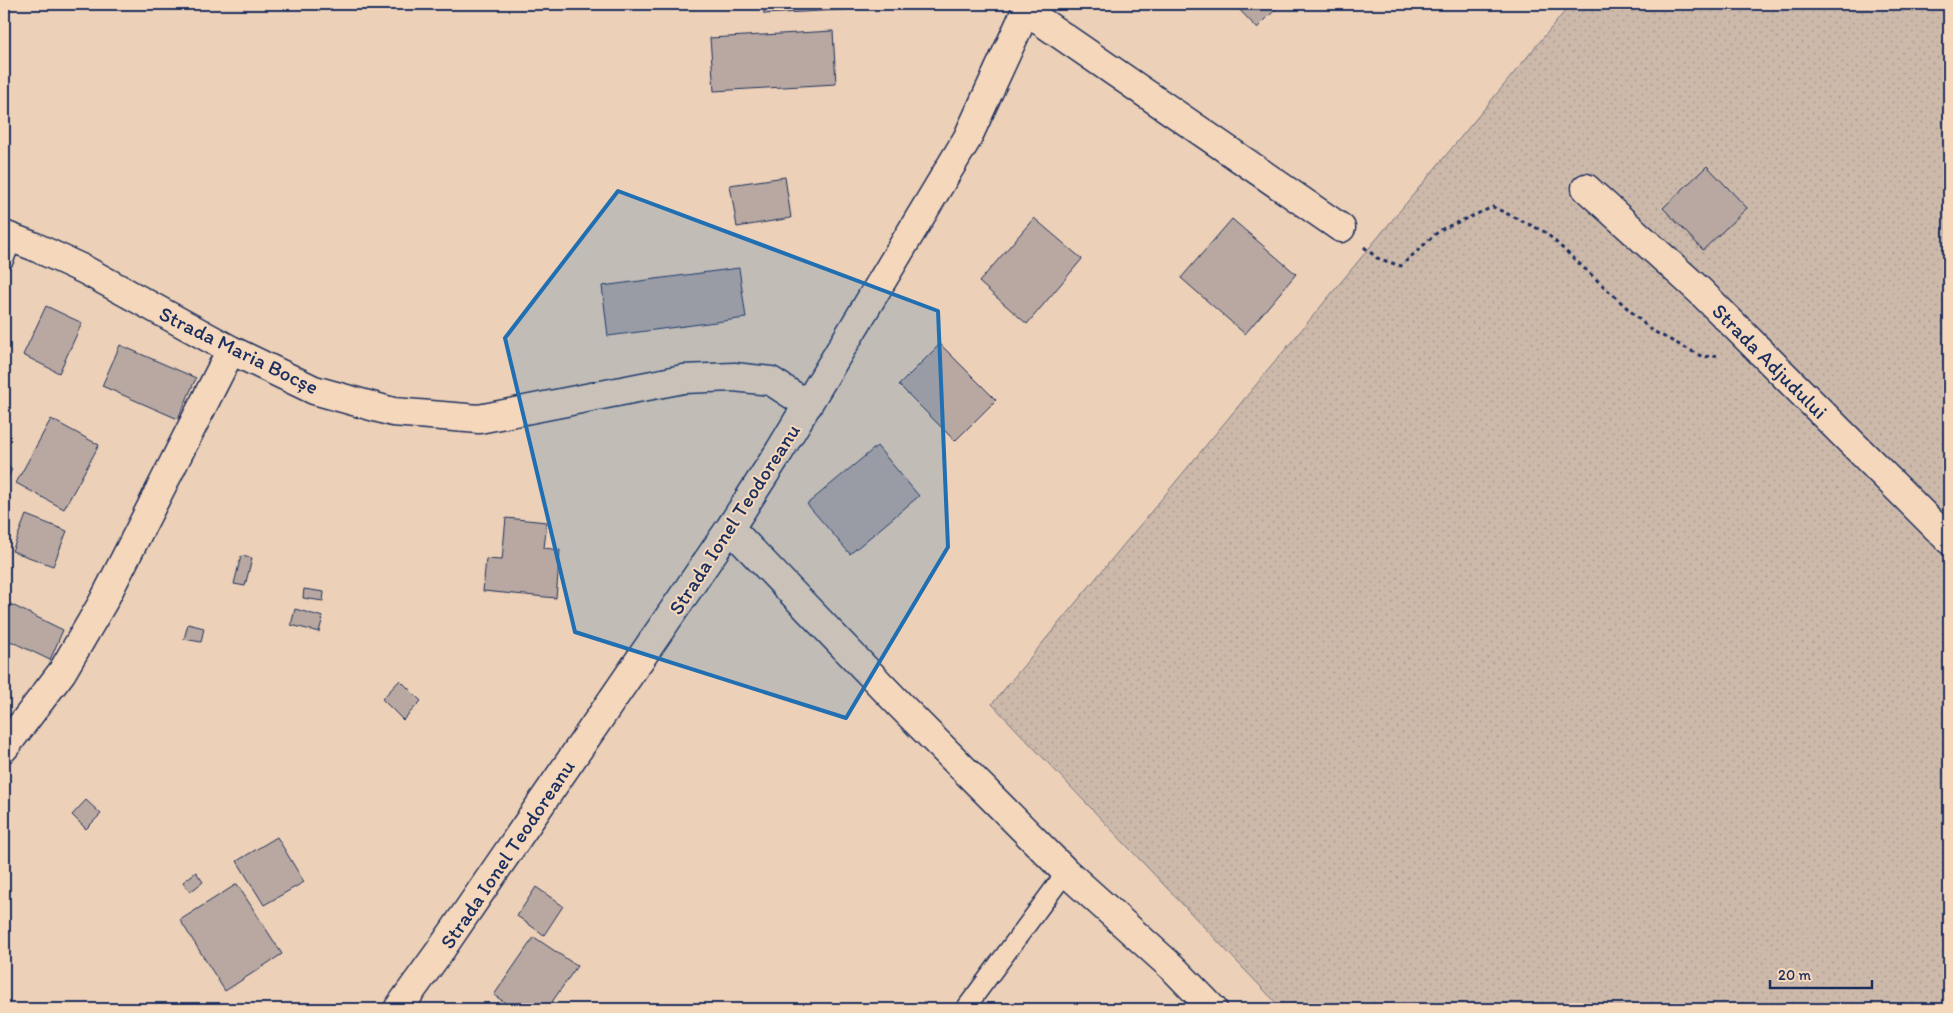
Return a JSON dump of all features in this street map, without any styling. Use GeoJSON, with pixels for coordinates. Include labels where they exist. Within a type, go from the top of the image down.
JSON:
{"type":"FeatureCollection","features":[{"type":"Feature","properties":{"kind":"street"},"geometry":{"type":"LineString","coordinates":[[1027,7],[1341,228]]}},
{"type":"Feature","properties":{"kind":"street","name":"Strada Ionel Teodoreanu"},"geometry":{"type":"LineString","coordinates":[[398,1009],[730,528],[808,405],[967,139],[1027,7]]}},
{"type":"Feature","properties":{"kind":"street","name":"Strada Adjudului"},"geometry":{"type":"LineString","coordinates":[[1586,188],[1700,291],[1949,540]]}},
{"type":"Feature","properties":{"kind":"street","name":"Strada Maria Bocșe"},"geometry":{"type":"LineString","coordinates":[[7,244],[85,270],[231,350],[314,390],[393,412],[479,419],[683,379],[734,377],[771,381],[808,405]]}},
{"type":"Feature","properties":{"kind":"street"},"geometry":{"type":"LineString","coordinates":[[6,742],[62,672],[103,602],[231,350]]}},
{"type":"Feature","properties":{"kind":"street"},"geometry":{"type":"LineString","coordinates":[[730,528],[901,706],[1066,872],[1174,970],[1213,1009]]}},
{"type":"Feature","properties":{"kind":"lane"},"geometry":{"type":"LineString","coordinates":[[965,1009],[1066,872]]}},
{"type":"Feature","properties":{"kind":"path"},"geometry":{"type":"LineString","coordinates":[[1341,228],[1377,258],[1401,266],[1440,230],[1493,208],[1545,232],[1651,330],[1703,357],[1758,349]]}},
{"type":"Feature","properties":{"kind":"highlighted area"},"geometry":{"type":"Polygon","coordinates":[[[618,191],[938,311],[948,547],[846,718],[575,632],[505,338],[618,191]]]}},
{"type":"Feature","properties":{"kind":"shaded area"},"geometry":{"type":"Polygon","coordinates":[[[1571,4],[1949,4],[1949,1009],[1282,1009],[992,704],[1571,4]]]}},
{"type":"Feature","properties":{"kind":"building"},"geometry":{"type":"Polygon","coordinates":[[[763,4],[897,4],[897,7],[764,14],[763,4]]]}},
{"type":"Feature","properties":{"kind":"building"},"geometry":{"type":"Polygon","coordinates":[[[1234,4],[1281,4],[1257,28],[1234,4]]]}},
{"type":"Feature","properties":{"kind":"building"},"geometry":{"type":"Polygon","coordinates":[[[833,31],[836,84],[714,91],[710,38],[833,31]]]}},
{"type":"Feature","properties":{"kind":"building"},"geometry":{"type":"Polygon","coordinates":[[[1707,166],[1747,208],[1703,250],[1663,208],[1707,166]]]}},
{"type":"Feature","properties":{"kind":"building"},"geometry":{"type":"Polygon","coordinates":[[[785,177],[791,218],[737,227],[730,185],[785,177]]]}},
{"type":"Feature","properties":{"kind":"building"},"geometry":{"type":"Polygon","coordinates":[[[1034,218],[1082,259],[1027,324],[979,282],[1034,218]]]}},
{"type":"Feature","properties":{"kind":"building"},"geometry":{"type":"Polygon","coordinates":[[[1232,219],[1296,274],[1245,334],[1181,278],[1232,219]]]}},
{"type":"Feature","properties":{"kind":"building"},"geometry":{"type":"Polygon","coordinates":[[[739,268],[746,318],[608,336],[602,286],[739,268]]]}},
{"type":"Feature","properties":{"kind":"building"},"geometry":{"type":"Polygon","coordinates":[[[46,306],[82,323],[59,373],[23,355],[46,306]]]}},
{"type":"Feature","properties":{"kind":"building"},"geometry":{"type":"Polygon","coordinates":[[[940,344],[996,400],[955,441],[899,385],[940,344]]]}},
{"type":"Feature","properties":{"kind":"building"},"geometry":{"type":"Polygon","coordinates":[[[120,345],[196,378],[178,419],[102,386],[120,345]]]}},
{"type":"Feature","properties":{"kind":"building"},"geometry":{"type":"Polygon","coordinates":[[[51,419],[99,445],[64,509],[16,483],[51,419]]]}},
{"type":"Feature","properties":{"kind":"building"},"geometry":{"type":"Polygon","coordinates":[[[877,446],[919,496],[850,554],[807,504],[877,446]]]}},
{"type":"Feature","properties":{"kind":"building"},"geometry":{"type":"Polygon","coordinates":[[[4,465],[12,469],[4,486],[4,465]]]}},
{"type":"Feature","properties":{"kind":"building"},"geometry":{"type":"Polygon","coordinates":[[[26,515],[67,531],[53,566],[12,551],[26,515]]]}},
{"type":"Feature","properties":{"kind":"building"},"geometry":{"type":"Polygon","coordinates":[[[506,518],[547,522],[544,548],[560,550],[556,598],[483,591],[486,559],[502,560],[506,518]]]}},
{"type":"Feature","properties":{"kind":"building"},"geometry":{"type":"Polygon","coordinates":[[[241,556],[252,558],[245,586],[234,584],[241,556]]]}},
{"type":"Feature","properties":{"kind":"building"},"geometry":{"type":"Polygon","coordinates":[[[304,589],[324,592],[323,601],[303,598],[304,589]]]}},
{"type":"Feature","properties":{"kind":"building"},"geometry":{"type":"Polygon","coordinates":[[[4,601],[63,630],[50,660],[4,638],[4,601]]]}},
{"type":"Feature","properties":{"kind":"building"},"geometry":{"type":"Polygon","coordinates":[[[295,609],[323,617],[319,632],[291,625],[295,609]]]}},
{"type":"Feature","properties":{"kind":"building"},"geometry":{"type":"Polygon","coordinates":[[[188,624],[204,628],[201,642],[184,639],[188,624]]]}},
{"type":"Feature","properties":{"kind":"building"},"geometry":{"type":"Polygon","coordinates":[[[400,680],[421,701],[403,720],[382,699],[400,680]]]}},
{"type":"Feature","properties":{"kind":"building"},"geometry":{"type":"Polygon","coordinates":[[[86,800],[101,814],[86,829],[72,815],[86,800]]]}},
{"type":"Feature","properties":{"kind":"building"},"geometry":{"type":"Polygon","coordinates":[[[277,837],[304,882],[264,905],[237,861],[277,837]]]}},
{"type":"Feature","properties":{"kind":"building"},"geometry":{"type":"Polygon","coordinates":[[[196,872],[203,882],[190,892],[183,882],[196,872]]]}},
{"type":"Feature","properties":{"kind":"building"},"geometry":{"type":"Polygon","coordinates":[[[237,884],[282,954],[225,991],[180,920],[237,884]]]}},
{"type":"Feature","properties":{"kind":"building"},"geometry":{"type":"Polygon","coordinates":[[[536,887],[563,906],[544,935],[517,916],[536,887]]]}},
{"type":"Feature","properties":{"kind":"building"},"geometry":{"type":"Polygon","coordinates":[[[534,937],[577,966],[547,1009],[514,1009],[494,995],[534,937]]]}}]}
